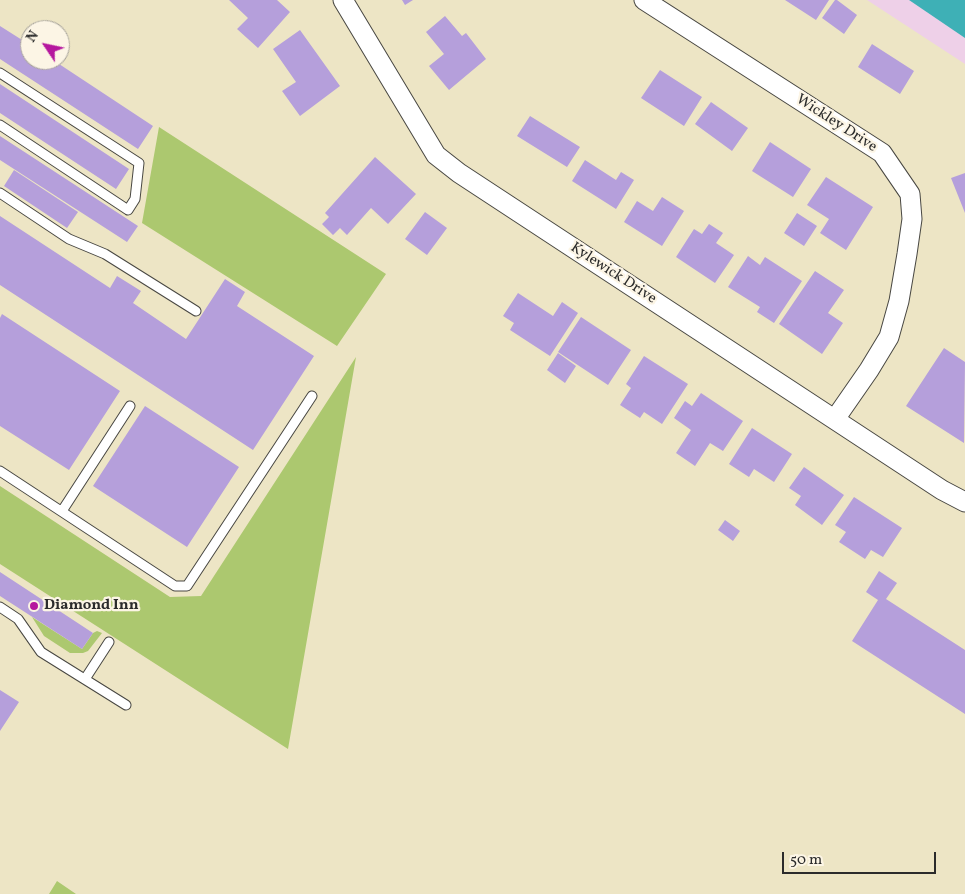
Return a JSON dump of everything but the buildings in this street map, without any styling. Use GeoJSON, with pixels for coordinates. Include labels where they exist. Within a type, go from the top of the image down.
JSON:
{"type":"FeatureCollection","features":[{"type":"Feature","properties":{"kind":"street","name":"Kylewick Drive"},"geometry":{"type":"LineString","coordinates":[[343,0],[436,154],[459,173],[942,490],[965,502]]}},
{"type":"Feature","properties":{"kind":"street","name":"Wickley Drive"},"geometry":{"type":"LineString","coordinates":[[644,0],[882,153],[910,194],[912,219],[907,254],[899,301],[889,337],[835,419]]}},
{"type":"Feature","properties":{"kind":"lane"},"geometry":{"type":"LineString","coordinates":[[0,72],[140,163],[135,199],[128,210],[0,126]]}},
{"type":"Feature","properties":{"kind":"lane"},"geometry":{"type":"LineString","coordinates":[[0,193],[69,239],[106,254],[196,311]]}},
{"type":"Feature","properties":{"kind":"lane"},"geometry":{"type":"LineString","coordinates":[[0,471],[175,586],[187,586],[312,396]]}},
{"type":"Feature","properties":{"kind":"lane"},"geometry":{"type":"LineString","coordinates":[[62,511],[130,406]]}},
{"type":"Feature","properties":{"kind":"lane"},"geometry":{"type":"LineString","coordinates":[[0,607],[18,619],[41,652],[126,705]]}},
{"type":"Feature","properties":{"kind":"lane"},"geometry":{"type":"LineString","coordinates":[[85,679],[109,642]]}},
{"type":"Feature","properties":{"kind":"shaded area"},"geometry":{"type":"Polygon","coordinates":[[[867,0],[965,0],[965,64],[867,0]]]}},
{"type":"Feature","properties":{"kind":"green space"},"geometry":{"type":"Polygon","coordinates":[[[159,127],[386,274],[337,346],[142,223],[159,127]]]}},
{"type":"Feature","properties":{"kind":"green space"},"geometry":{"type":"Polygon","coordinates":[[[356,357],[288,749],[0,564],[0,486],[170,597],[201,596],[356,357]]]}},
{"type":"Feature","properties":{"kind":"green space"},"geometry":{"type":"Polygon","coordinates":[[[32,617],[82,649],[93,633],[97,631],[102,633],[88,651],[70,653],[44,636],[32,617]]]}},
{"type":"Feature","properties":{"kind":"green space"},"geometry":{"type":"Polygon","coordinates":[[[57,881],[76,894],[49,894],[57,881]]]}},
{"type":"Feature","properties":{"kind":"water"},"geometry":{"type":"Polygon","coordinates":[[[909,0],[965,0],[965,38],[909,0]]]}},
{"type":"Feature","properties":{"kind":"place","name":"Diamond Inn"},"geometry":{"type":"Point","coordinates":[34,606]}}]}
